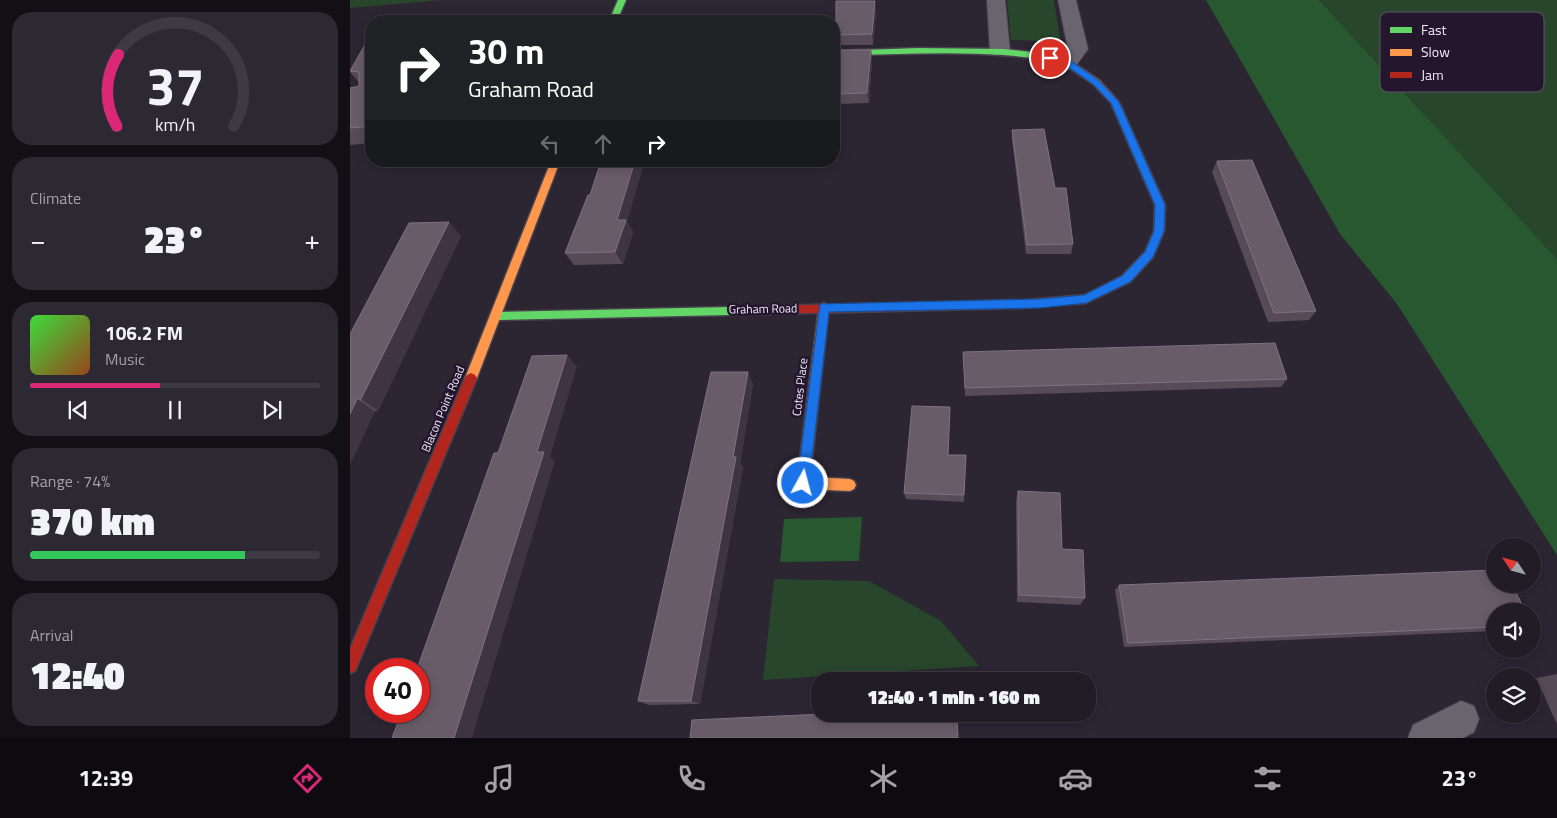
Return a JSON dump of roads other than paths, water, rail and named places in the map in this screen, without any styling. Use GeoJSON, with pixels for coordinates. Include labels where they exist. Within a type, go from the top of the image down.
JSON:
{"type":"FeatureCollection","features":[{"type":"Feature","properties":{"kind":"street"},"geometry":{"type":"LineString","coordinates":[[616,15],[622,0]]}},
{"type":"Feature","properties":{"kind":"street"},"geometry":{"type":"LineString","coordinates":[[996,0],[1000,51]]}},
{"type":"Feature","properties":{"kind":"street"},"geometry":{"type":"LineString","coordinates":[[1067,0],[1078,50],[1068,63]]}},
{"type":"Feature","properties":{"kind":"street","name":"Graham Road"},"geometry":{"type":"LineString","coordinates":[[498,316],[824,307],[1040,304],[1086,299],[1126,279],[1149,254],[1159,231],[1160,205],[1115,102],[1096,82],[1068,63],[1032,54],[1000,51],[840,54]]}},
{"type":"Feature","properties":{"kind":"street","name":"Blacon Point Road"},"geometry":{"type":"LineString","coordinates":[[350,666],[498,316],[554,167]]}},
{"type":"Feature","properties":{"kind":"street","name":"Cotes Place"},"geometry":{"type":"LineString","coordinates":[[824,307],[803,483],[850,484]]}},
{"type":"Feature","properties":{"kind":"street"},"geometry":{"type":"LineString","coordinates":[[1426,738],[1461,719]]}}]}
